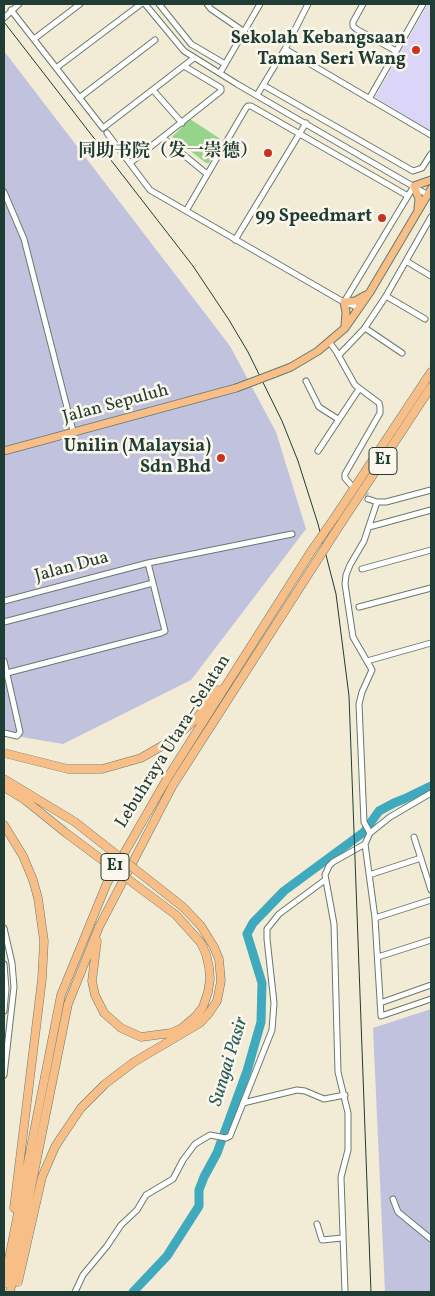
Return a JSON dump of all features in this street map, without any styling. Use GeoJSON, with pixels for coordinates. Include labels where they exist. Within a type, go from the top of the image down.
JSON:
{"type":"FeatureCollection","features":[{"type":"Feature","properties":{"kind":"highway","name":"Lebuhraya Utara–Selatan"},"geometry":{"type":"LineString","coordinates":[[4,1284],[14,1225],[61,995],[107,883],[168,777],[312,550],[431,372]]}},
{"type":"Feature","properties":{"kind":"highway","name":"Lebuhraya Utara–Selatan"},"geometry":{"type":"LineString","coordinates":[[10,1292],[68,1004],[99,927],[173,785],[431,387]]}},
{"type":"Feature","properties":{"kind":"highway"},"geometry":{"type":"LineString","coordinates":[[4,753],[68,769],[102,769],[141,758],[174,739],[196,719],[216,694],[282,592],[306,560]]}},
{"type":"Feature","properties":{"kind":"highway"},"geometry":{"type":"LineString","coordinates":[[4,779],[75,822],[183,907],[201,926],[214,947],[219,959],[221,981],[217,1001],[200,1024],[134,1062],[105,1084],[82,1108],[62,1136],[48,1160],[37,1194],[16,1292]]}},
{"type":"Feature","properties":{"kind":"highway"},"geometry":{"type":"LineString","coordinates":[[4,787],[25,800],[176,915],[201,943],[209,967],[208,992],[203,1007],[195,1017],[182,1028],[158,1035],[141,1037],[130,1033],[112,1021],[98,1004],[92,981],[99,927]]}},
{"type":"Feature","properties":{"kind":"highway"},"geometry":{"type":"LineString","coordinates":[[4,825],[23,856],[33,880],[38,898],[44,941],[38,1008],[15,1193],[14,1225]]}},
{"type":"Feature","properties":{"kind":"main road"},"geometry":{"type":"LineString","coordinates":[[418,212],[419,199],[414,186],[431,180]]}},
{"type":"Feature","properties":{"kind":"main road","name":"Jalan Sepuluh"},"geometry":{"type":"LineString","coordinates":[[4,450],[236,388],[274,374],[306,359],[330,343],[344,328],[370,292],[430,192]]}},
{"type":"Feature","properties":{"kind":"main road"},"geometry":{"type":"LineString","coordinates":[[344,328],[346,303],[355,301],[370,292]]}},
{"type":"Feature","properties":{"kind":"street"},"geometry":{"type":"LineString","coordinates":[[4,18],[19,4]]}},
{"type":"Feature","properties":{"kind":"street"},"geometry":{"type":"LineString","coordinates":[[34,39],[80,4]]}},
{"type":"Feature","properties":{"kind":"street"},"geometry":{"type":"LineString","coordinates":[[56,68],[141,4]]}},
{"type":"Feature","properties":{"kind":"street"},"geometry":{"type":"LineString","coordinates":[[145,4],[184,51],[194,58],[414,186],[430,192]]}},
{"type":"Feature","properties":{"kind":"street"},"geometry":{"type":"LineString","coordinates":[[159,4],[192,44],[225,64]]}},
{"type":"Feature","properties":{"kind":"street"},"geometry":{"type":"LineString","coordinates":[[220,73],[260,4]]}},
{"type":"Feature","properties":{"kind":"street"},"geometry":{"type":"LineString","coordinates":[[257,95],[308,4]]}},
{"type":"Feature","properties":{"kind":"street"},"geometry":{"type":"LineString","coordinates":[[363,4],[353,22],[356,29],[396,50]]}},
{"type":"Feature","properties":{"kind":"street"},"geometry":{"type":"LineString","coordinates":[[368,99],[423,4]]}},
{"type":"Feature","properties":{"kind":"street"},"geometry":{"type":"LineString","coordinates":[[211,5],[243,31]]}},
{"type":"Feature","properties":{"kind":"street"},"geometry":{"type":"LineString","coordinates":[[11,10],[103,128],[194,58]]}},
{"type":"Feature","properties":{"kind":"street"},"geometry":{"type":"LineString","coordinates":[[79,98],[155,40]]}},
{"type":"Feature","properties":{"kind":"street"},"geometry":{"type":"LineString","coordinates":[[284,49],[431,135]]}},
{"type":"Feature","properties":{"kind":"street"},"geometry":{"type":"LineString","coordinates":[[130,164],[221,90],[184,66]]}},
{"type":"Feature","properties":{"kind":"street"},"geometry":{"type":"LineString","coordinates":[[263,85],[413,171],[422,168],[431,154]]}},
{"type":"Feature","properties":{"kind":"street"},"geometry":{"type":"LineString","coordinates":[[153,90],[182,123]]}},
{"type":"Feature","properties":{"kind":"street"},"geometry":{"type":"LineString","coordinates":[[186,211],[248,106],[252,106],[408,196]]}},
{"type":"Feature","properties":{"kind":"street"},"geometry":{"type":"LineString","coordinates":[[236,240],[306,123]]}},
{"type":"Feature","properties":{"kind":"street"},"geometry":{"type":"LineString","coordinates":[[107,133],[147,187],[357,310]]}},
{"type":"Feature","properties":{"kind":"street"},"geometry":{"type":"LineString","coordinates":[[163,138],[207,174]]}},
{"type":"Feature","properties":{"kind":"street"},"geometry":{"type":"LineString","coordinates":[[346,303],[414,186]]}},
{"type":"Feature","properties":{"kind":"street"},"geometry":{"type":"LineString","coordinates":[[4,192],[24,239],[73,431]]}},
{"type":"Feature","properties":{"kind":"street"},"geometry":{"type":"LineString","coordinates":[[338,355],[365,328],[406,261],[429,228],[431,217]]}},
{"type":"Feature","properties":{"kind":"street"},"geometry":{"type":"LineString","coordinates":[[406,261],[431,276]]}},
{"type":"Feature","properties":{"kind":"street"},"geometry":{"type":"LineString","coordinates":[[386,296],[425,319]]}},
{"type":"Feature","properties":{"kind":"street"},"geometry":{"type":"LineString","coordinates":[[365,328],[402,352]]}},
{"type":"Feature","properties":{"kind":"street"},"geometry":{"type":"LineString","coordinates":[[330,343],[359,389],[379,403],[380,410],[344,477],[350,483]]}},
{"type":"Feature","properties":{"kind":"street"},"geometry":{"type":"LineString","coordinates":[[306,382],[320,407],[338,419]]}},
{"type":"Feature","properties":{"kind":"street"},"geometry":{"type":"LineString","coordinates":[[318,451],[359,389]]}},
{"type":"Feature","properties":{"kind":"street"},"geometry":{"type":"LineString","coordinates":[[431,490],[386,502],[372,500],[369,527],[364,541],[350,565],[345,584],[353,637],[372,670],[359,704],[368,830],[365,844],[376,918],[381,1016],[431,999]]}},
{"type":"Feature","properties":{"kind":"street"},"geometry":{"type":"LineString","coordinates":[[369,527],[431,510]]}},
{"type":"Feature","properties":{"kind":"street","name":"Jalan Dua"},"geometry":{"type":"LineString","coordinates":[[4,601],[148,562],[292,534]]}},
{"type":"Feature","properties":{"kind":"street"},"geometry":{"type":"LineString","coordinates":[[362,569],[431,550]]}},
{"type":"Feature","properties":{"kind":"street"},"geometry":{"type":"LineString","coordinates":[[7,673],[164,631],[165,627],[148,562]]}},
{"type":"Feature","properties":{"kind":"street"},"geometry":{"type":"LineString","coordinates":[[4,622],[153,583]]}},
{"type":"Feature","properties":{"kind":"street"},"geometry":{"type":"LineString","coordinates":[[359,607],[431,588]]}},
{"type":"Feature","properties":{"kind":"street"},"geometry":{"type":"LineString","coordinates":[[367,661],[431,644]]}},
{"type":"Feature","properties":{"kind":"street"},"geometry":{"type":"LineString","coordinates":[[4,661],[20,732],[17,736],[4,733]]}},
{"type":"Feature","properties":{"kind":"street"},"geometry":{"type":"LineString","coordinates":[[368,830],[431,793]]}},
{"type":"Feature","properties":{"kind":"street"},"geometry":{"type":"LineString","coordinates":[[414,838],[431,890]]}},
{"type":"Feature","properties":{"kind":"street"},"geometry":{"type":"LineString","coordinates":[[346,1292],[345,1257],[342,1238],[341,1177],[348,1147],[348,1113],[338,1072],[334,917],[325,875],[329,866],[365,844]]}},
{"type":"Feature","properties":{"kind":"street"},"geometry":{"type":"LineString","coordinates":[[369,875],[420,858]]}},
{"type":"Feature","properties":{"kind":"street"},"geometry":{"type":"LineString","coordinates":[[75,1292],[83,1275],[107,1246],[121,1225],[137,1210],[146,1195],[174,1179],[186,1155],[200,1140],[210,1134],[226,1138],[230,1136],[268,1042],[274,1018],[274,1003],[266,939],[267,929],[279,914],[325,880]]}},
{"type":"Feature","properties":{"kind":"street"},"geometry":{"type":"LineString","coordinates":[[376,918],[431,900]]}},
{"type":"Feature","properties":{"kind":"street"},"geometry":{"type":"LineString","coordinates":[[4,928],[13,970],[4,1075]]}},
{"type":"Feature","properties":{"kind":"street"},"geometry":{"type":"LineString","coordinates":[[378,957],[431,940]]}},
{"type":"Feature","properties":{"kind":"street"},"geometry":{"type":"LineString","coordinates":[[4,964],[6,989],[4,1011]]}},
{"type":"Feature","properties":{"kind":"street"},"geometry":{"type":"LineString","coordinates":[[380,1003],[431,985]]}},
{"type":"Feature","properties":{"kind":"street"},"geometry":{"type":"LineString","coordinates":[[4,999],[12,998]]}},
{"type":"Feature","properties":{"kind":"street"},"geometry":{"type":"LineString","coordinates":[[242,1103],[297,1090],[305,1091],[324,1099],[345,1095]]}},
{"type":"Feature","properties":{"kind":"street"},"geometry":{"type":"LineString","coordinates":[[392,1199],[398,1212],[431,1239]]}},
{"type":"Feature","properties":{"kind":"street"},"geometry":{"type":"LineString","coordinates":[[317,1224],[322,1240],[342,1238]]}},
{"type":"Feature","properties":{"kind":"shaded area","name":"Sekolah Kebangsaan Taman Seri Wang"},"geometry":{"type":"Polygon","coordinates":[[[428,4],[431,4],[431,132],[375,97],[428,4]]]}},
{"type":"Feature","properties":{"kind":"shaded area"},"geometry":{"type":"Polygon","coordinates":[[[4,51],[230,346],[276,432],[306,529],[191,680],[63,744],[4,734],[4,51]]]}},
{"type":"Feature","properties":{"kind":"shaded area"},"geometry":{"type":"Polygon","coordinates":[[[431,1009],[431,1292],[385,1292],[373,1028],[431,1009]]]}},
{"type":"Feature","properties":{"kind":"green space"},"geometry":{"type":"Polygon","coordinates":[[[190,119],[222,140],[209,163],[206,163],[172,137],[190,119]]]}},
{"type":"Feature","properties":{"kind":"waterway","name":"Sungai Pasir"},"geometry":{"type":"LineString","coordinates":[[133,1292],[167,1256],[199,1206],[199,1190],[217,1153],[247,1071],[261,1022],[262,983],[247,934],[253,923],[284,891],[364,832],[379,811],[431,786]]}},
{"type":"Feature","properties":{"kind":"tunnel"},"geometry":{"type":"LineString","coordinates":[[352,483],[370,497]]}},
{"type":"Feature","properties":{"kind":"railway"},"geometry":{"type":"LineString","coordinates":[[4,22],[193,266],[229,320],[248,352],[282,421],[298,461],[318,524],[336,594],[349,696],[371,1292]]}},
{"type":"Feature","properties":{"kind":"place","name":"Sekolah Kebangsaan Taman Seri Wang"},"geometry":{"type":"Point","coordinates":[416,50]}},
{"type":"Feature","properties":{"kind":"place","name":"同助书院（发一崇德）"},"geometry":{"type":"Point","coordinates":[268,153]}},
{"type":"Feature","properties":{"kind":"place","name":"99 Speedmart"},"geometry":{"type":"Point","coordinates":[382,218]}},
{"type":"Feature","properties":{"kind":"place","name":"Unilin (Malaysia) Sdn Bhd"},"geometry":{"type":"Point","coordinates":[221,458]}}]}
